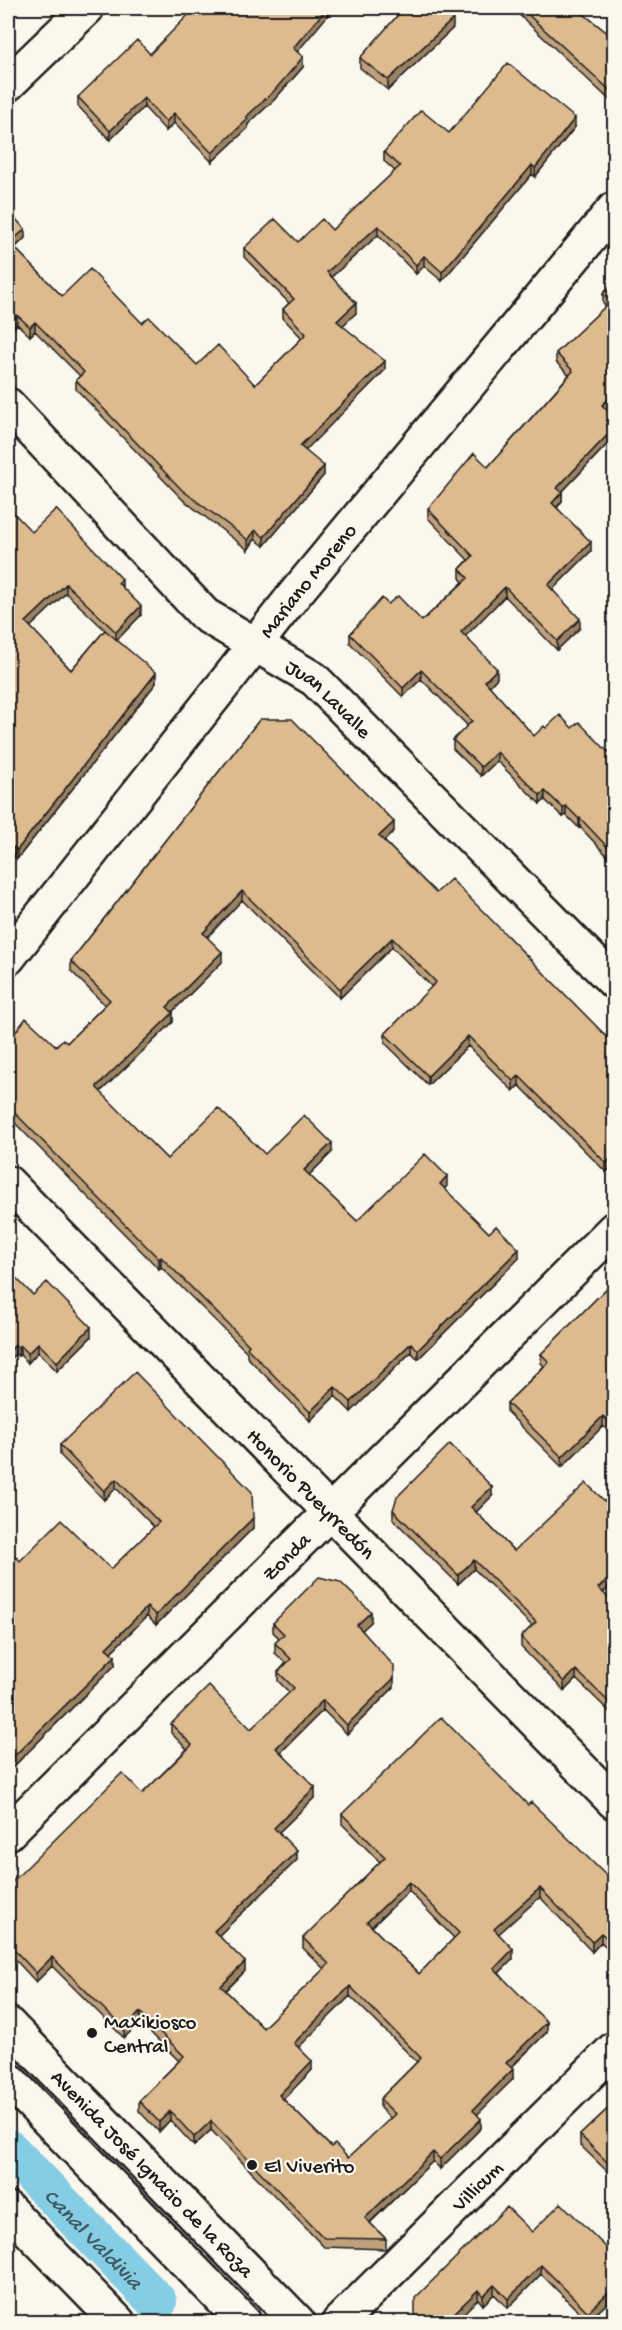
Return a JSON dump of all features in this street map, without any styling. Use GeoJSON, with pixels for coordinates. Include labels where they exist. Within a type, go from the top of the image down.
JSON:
{"type":"FeatureCollection","features":[{"type":"Feature","properties":{"kind":"street"},"geometry":{"type":"LineString","coordinates":[[8,84],[87,8]]}},
{"type":"Feature","properties":{"kind":"street","name":"Mariano Moreno"},"geometry":{"type":"LineString","coordinates":[[8,958],[256,644],[615,209]]}},
{"type":"Feature","properties":{"kind":"street","name":"Juan Lavalle"},"geometry":{"type":"LineString","coordinates":[[8,405],[205,615],[314,679],[615,982]]}},
{"type":"Feature","properties":{"kind":"street","name":"Honorio Pueyrredón"},"geometry":{"type":"LineString","coordinates":[[8,1184],[615,1802]]}},
{"type":"Feature","properties":{"kind":"street","name":"Zonda"},"geometry":{"type":"LineString","coordinates":[[8,1833],[615,1229]]}},
{"type":"Feature","properties":{"kind":"street","name":"Avenida José Ignacio de la Roza"},"geometry":{"type":"LineString","coordinates":[[8,2024],[298,2322]]}},
{"type":"Feature","properties":{"kind":"street","name":"Villicum"},"geometry":{"type":"LineString","coordinates":[[339,2322],[615,2049]]}},
{"type":"Feature","properties":{"kind":"street","name":"Avenida José Ignacio de la Roza"},"geometry":{"type":"LineString","coordinates":[[8,2079],[244,2322]]}},
{"type":"Feature","properties":{"kind":"street"},"geometry":{"type":"LineString","coordinates":[[8,2209],[118,2322]]}},
{"type":"Feature","properties":{"kind":"building"},"geometry":{"type":"Polygon","coordinates":[[[195,8],[327,8],[293,48],[303,57],[274,91],[246,117],[248,119],[212,153],[174,113],[166,122],[144,98],[110,131],[78,97],[137,40],[150,54],[195,8]]]}},
{"type":"Feature","properties":{"kind":"building"},"geometry":{"type":"Polygon","coordinates":[[[404,8],[440,8],[453,19],[388,80],[360,58],[404,8]]]}},
{"type":"Feature","properties":{"kind":"building"},"geometry":{"type":"Polygon","coordinates":[[[521,8],[576,8],[615,39],[615,95],[521,8]]]}},
{"type":"Feature","properties":{"kind":"building"},"geometry":{"type":"Polygon","coordinates":[[[508,63],[575,118],[535,168],[532,165],[442,272],[424,256],[416,265],[378,226],[327,272],[356,303],[337,321],[385,361],[300,446],[324,466],[264,537],[255,530],[248,540],[182,490],[76,380],[84,372],[35,322],[30,327],[17,315],[13,320],[8,314],[8,211],[25,229],[10,243],[62,296],[90,269],[142,323],[149,317],[197,365],[218,345],[255,385],[306,334],[283,309],[294,299],[244,248],[275,219],[298,242],[322,219],[332,230],[400,166],[384,152],[421,110],[449,133],[508,63]]]}},
{"type":"Feature","properties":{"kind":"building"},"geometry":{"type":"Polygon","coordinates":[[[615,281],[615,393],[602,405],[615,419],[615,427],[557,488],[562,492],[552,503],[591,542],[548,585],[580,619],[557,641],[505,587],[461,632],[497,669],[485,681],[534,736],[560,715],[572,728],[579,722],[608,752],[615,746],[615,855],[580,818],[566,806],[563,808],[545,791],[540,795],[497,752],[481,767],[453,740],[472,721],[421,670],[403,688],[350,634],[382,598],[388,604],[398,596],[422,621],[468,578],[460,569],[473,556],[428,509],[474,453],[488,467],[573,371],[556,353],[611,301],[603,294],[615,281]]]}},
{"type":"Feature","properties":{"kind":"building"},"geometry":{"type":"Polygon","coordinates":[[[8,507],[32,532],[56,509],[122,579],[118,583],[141,606],[116,632],[66,584],[26,622],[71,670],[105,630],[156,673],[17,850],[14,847],[8,853],[8,507]]]}},
{"type":"Feature","properties":{"kind":"building"},"geometry":{"type":"Polygon","coordinates":[[[260,719],[292,719],[394,822],[379,836],[436,893],[451,879],[615,1045],[615,1154],[606,1163],[519,1076],[513,1081],[468,1036],[428,1076],[385,1034],[436,982],[392,938],[340,989],[242,891],[203,933],[222,952],[167,1007],[173,1013],[97,1086],[167,1159],[218,1108],[265,1154],[304,1115],[332,1143],[304,1170],[357,1221],[425,1154],[447,1176],[440,1184],[489,1233],[496,1226],[519,1249],[418,1350],[411,1343],[351,1402],[335,1387],[310,1412],[247,1348],[249,1345],[161,1257],[159,1259],[8,1106],[8,1042],[26,1018],[56,1046],[63,1039],[67,1043],[110,1000],[71,961],[260,719]]]}},
{"type":"Feature","properties":{"kind":"building"},"geometry":{"type":"Polygon","coordinates":[[[8,1270],[33,1295],[47,1282],[91,1327],[57,1362],[38,1343],[28,1353],[20,1345],[18,1347],[15,1345],[8,1353],[8,1270]]]}},
{"type":"Feature","properties":{"kind":"building"},"geometry":{"type":"Polygon","coordinates":[[[615,1280],[615,1428],[603,1416],[562,1457],[507,1403],[549,1362],[541,1354],[615,1280]]]}},
{"type":"Feature","properties":{"kind":"building"},"geometry":{"type":"Polygon","coordinates":[[[135,1372],[252,1492],[253,1518],[156,1615],[147,1607],[106,1648],[115,1656],[9,1761],[8,1553],[10,1550],[20,1561],[61,1520],[111,1569],[159,1522],[116,1479],[104,1491],[60,1445],[135,1372]]]}},
{"type":"Feature","properties":{"kind":"building"},"geometry":{"type":"Polygon","coordinates":[[[450,1444],[492,1487],[471,1507],[514,1551],[586,1483],[615,1511],[615,1573],[598,1588],[615,1604],[615,1708],[576,1670],[564,1682],[521,1637],[536,1622],[474,1560],[458,1575],[393,1510],[397,1497],[450,1444]]]}},
{"type":"Feature","properties":{"kind":"building"},"geometry":{"type":"Polygon","coordinates":[[[319,1577],[340,1582],[371,1612],[357,1625],[394,1666],[394,1678],[347,1725],[323,1700],[276,1748],[315,1787],[274,1828],[297,1851],[214,1931],[245,1962],[221,1986],[263,2028],[329,1964],[303,1938],[385,1857],[342,1814],[441,1717],[528,1805],[531,1802],[615,1884],[615,1945],[601,1933],[592,1942],[540,1888],[494,1929],[513,1949],[494,1969],[547,2022],[506,2063],[513,2069],[473,2110],[481,2119],[440,2159],[433,2152],[365,2218],[386,2239],[324,2238],[211,2121],[194,2137],[170,2111],[159,2122],[139,2101],[184,2056],[140,2012],[124,2029],[52,1957],[36,1973],[8,1943],[8,1886],[122,1773],[142,1794],[192,1745],[171,1724],[209,1686],[251,1729],[294,1688],[278,1672],[291,1659],[275,1643],[284,1634],[273,1623],[319,1577]],[[409,1882],[367,1922],[419,1974],[459,1933],[409,1882]],[[350,1986],[294,2043],[312,2061],[279,2095],[331,2147],[335,2144],[348,2158],[395,2114],[380,2099],[421,2058],[350,1986]]]}},
{"type":"Feature","properties":{"kind":"building"},"geometry":{"type":"Polygon","coordinates":[[[615,2102],[615,2170],[580,2135],[615,2102]]]}},
{"type":"Feature","properties":{"kind":"building"},"geometry":{"type":"Polygon","coordinates":[[[561,2203],[615,2256],[615,2286],[588,2312],[541,2265],[508,2299],[494,2285],[483,2296],[478,2290],[445,2322],[415,2322],[415,2298],[507,2207],[532,2232],[561,2203]]]}},
{"type":"Feature","properties":{"kind":"building"},"geometry":{"type":"Polygon","coordinates":[[[576,2314],[584,2322],[568,2322],[576,2314]]]}},
{"type":"Feature","properties":{"kind":"waterway","name":"Canal Valdivia"},"geometry":{"type":"LineString","coordinates":[[8,2149],[157,2302]]}},
{"type":"Feature","properties":{"kind":"place","name":"Maxikiosco Central"},"geometry":{"type":"Point","coordinates":[92,2033]}},
{"type":"Feature","properties":{"kind":"place","name":"El Viverito"},"geometry":{"type":"Point","coordinates":[252,2165]}}]}
